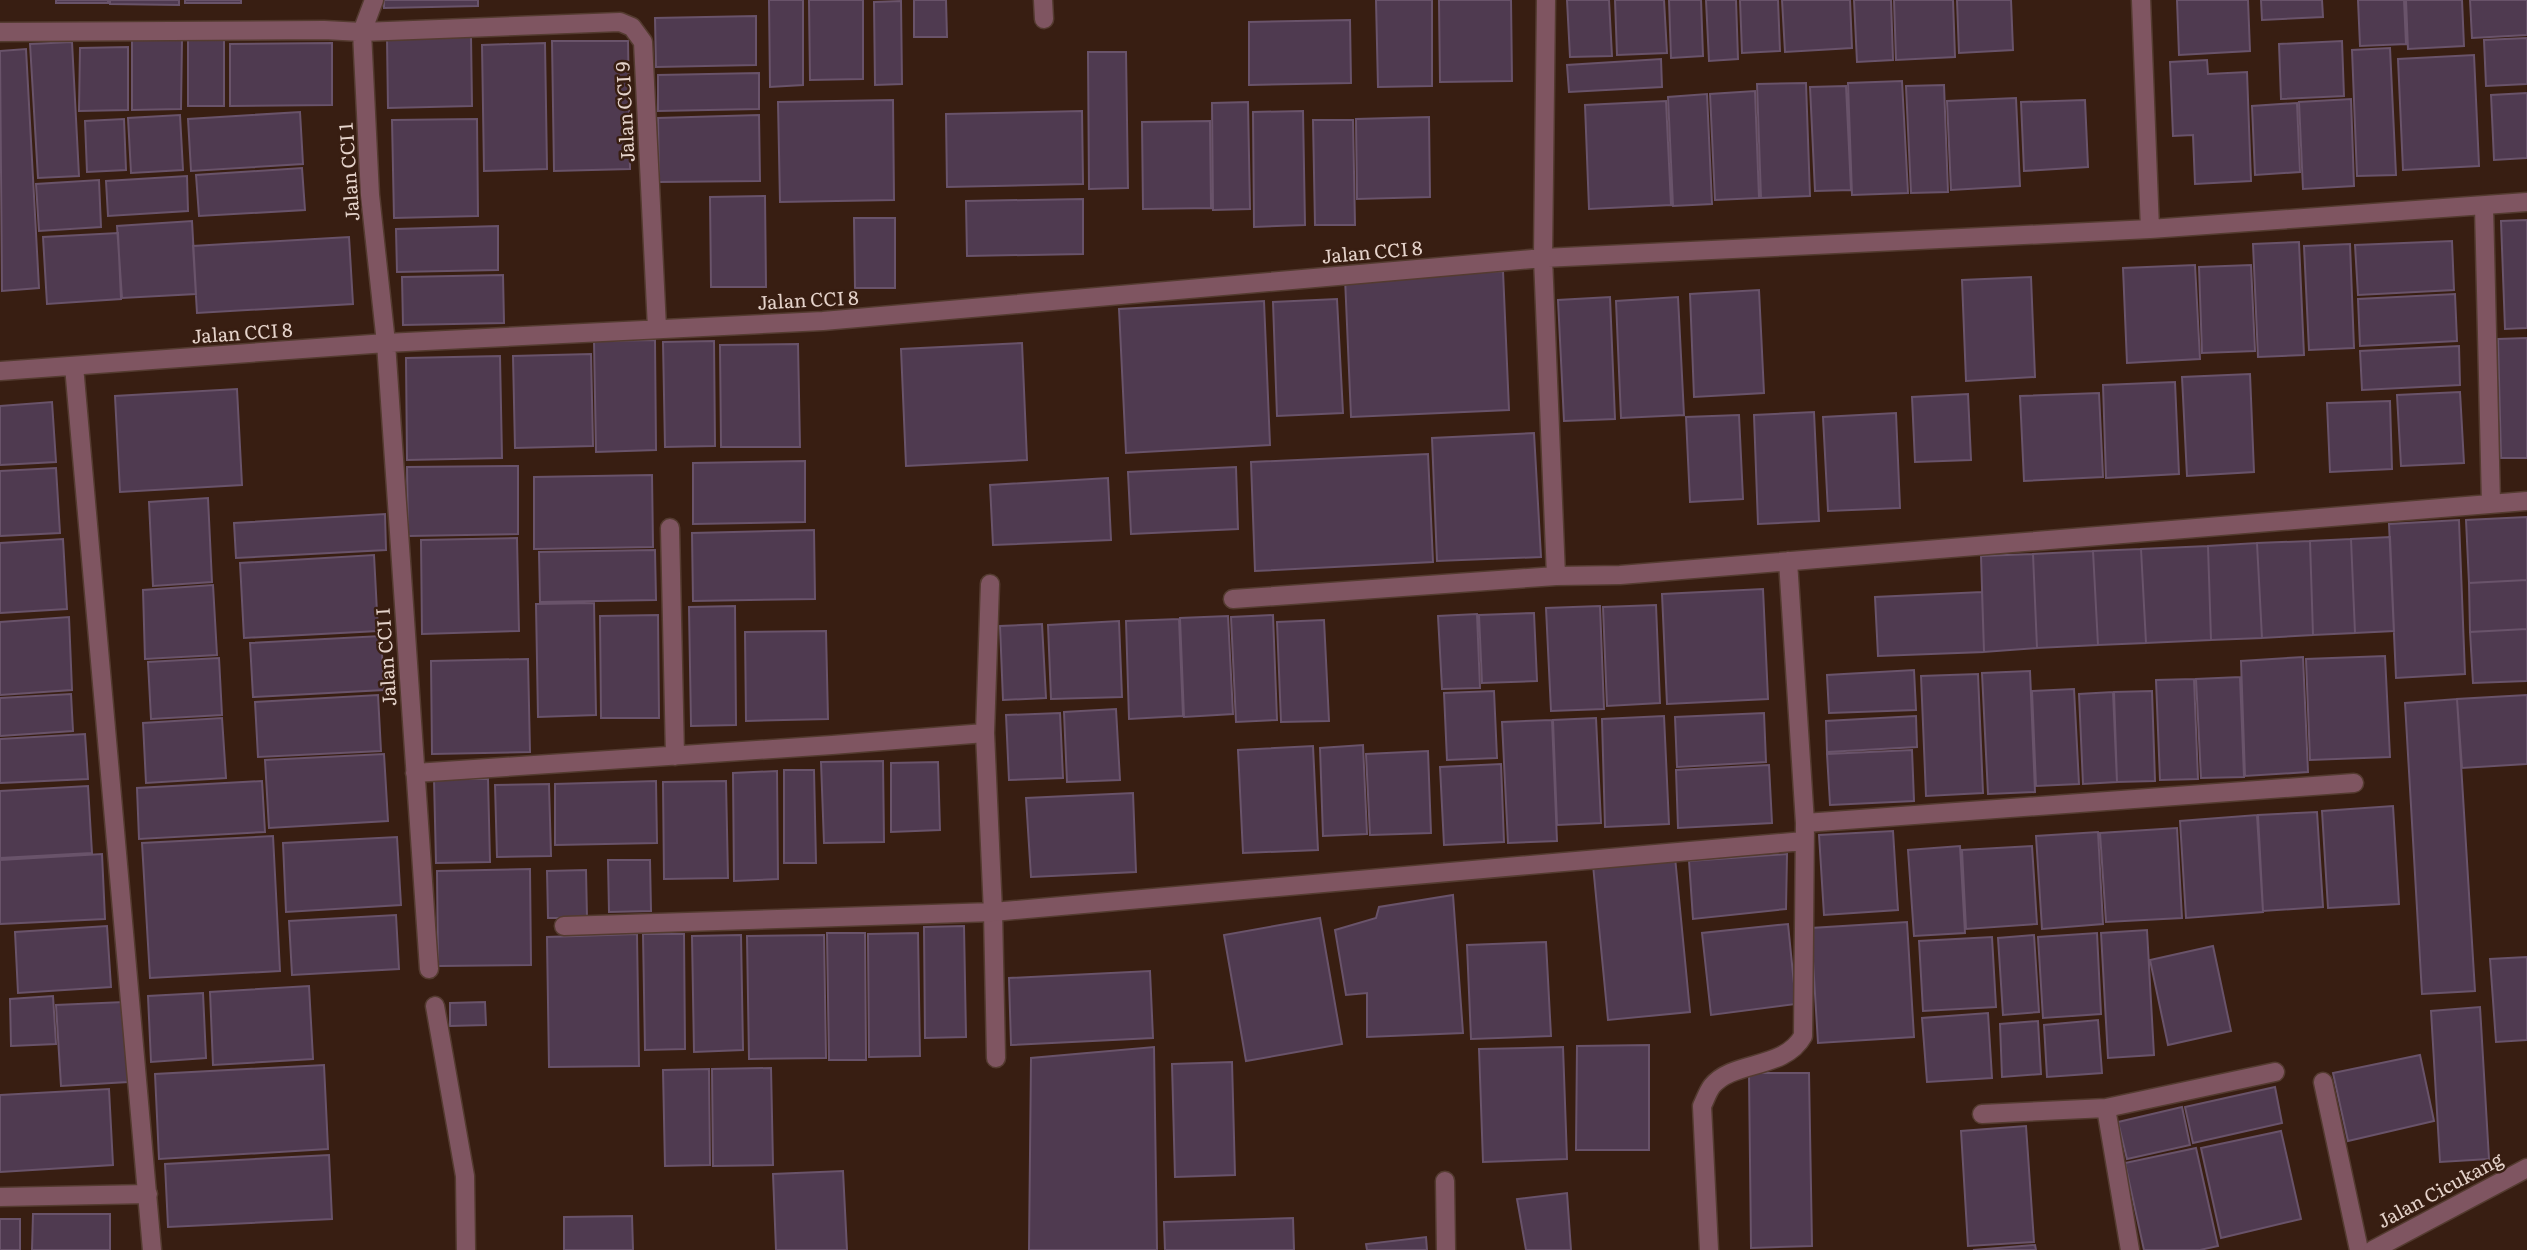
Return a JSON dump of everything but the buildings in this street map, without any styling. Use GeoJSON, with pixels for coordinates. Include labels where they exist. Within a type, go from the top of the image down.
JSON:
{"type":"FeatureCollection","features":[{"type":"Feature","properties":{"kind":"street","name":"Jalan CCI 1"},"geometry":{"type":"LineString","coordinates":[[373,0],[362,32],[370,195],[386,343]]}},
{"type":"Feature","properties":{"kind":"street"},"geometry":{"type":"LineString","coordinates":[[1043,0],[1044,19]]}},
{"type":"Feature","properties":{"kind":"street"},"geometry":{"type":"LineString","coordinates":[[1546,0],[1543,258],[1556,576]]}},
{"type":"Feature","properties":{"kind":"street"},"geometry":{"type":"LineString","coordinates":[[2141,0],[2150,229]]}},
{"type":"Feature","properties":{"kind":"street","name":"Jalan CCI 9"},"geometry":{"type":"LineString","coordinates":[[0,32],[362,32],[620,22],[632,27],[643,42],[657,328]]}},
{"type":"Feature","properties":{"kind":"street","name":"Jalan CCI 8"},"geometry":{"type":"LineString","coordinates":[[0,371],[386,343],[822,321],[1543,258],[2150,229],[2527,202]]}},
{"type":"Feature","properties":{"kind":"street"},"geometry":{"type":"LineString","coordinates":[[2483,206],[2491,504]]}},
{"type":"Feature","properties":{"kind":"street","name":"Jalan CCI I"},"geometry":{"type":"LineString","coordinates":[[386,343],[429,969]]}},
{"type":"Feature","properties":{"kind":"street"},"geometry":{"type":"LineString","coordinates":[[74,366],[152,1250]]}},
{"type":"Feature","properties":{"kind":"street"},"geometry":{"type":"LineString","coordinates":[[1233,599],[1556,576],[1620,575],[2527,501]]}},
{"type":"Feature","properties":{"kind":"street"},"geometry":{"type":"LineString","coordinates":[[670,528],[675,756]]}},
{"type":"Feature","properties":{"kind":"street"},"geometry":{"type":"LineString","coordinates":[[1709,1250],[1702,1106],[1713,1085],[1729,1074],[1786,1054],[1796,1048],[1803,1036],[1804,832],[1788,561]]}},
{"type":"Feature","properties":{"kind":"street"},"geometry":{"type":"LineString","coordinates":[[990,584],[985,733],[996,1058]]}},
{"type":"Feature","properties":{"kind":"street"},"geometry":{"type":"LineString","coordinates":[[415,773],[985,733]]}},
{"type":"Feature","properties":{"kind":"street"},"geometry":{"type":"LineString","coordinates":[[564,926],[993,912],[1804,832],[2354,783]]}},
{"type":"Feature","properties":{"kind":"street"},"geometry":{"type":"LineString","coordinates":[[435,1006],[465,1176],[466,1250]]}},
{"type":"Feature","properties":{"kind":"street"},"geometry":{"type":"LineString","coordinates":[[1982,1114],[2106,1108],[2275,1072]]}},
{"type":"Feature","properties":{"kind":"street"},"geometry":{"type":"LineString","coordinates":[[2323,1082],[2359,1250]]}},
{"type":"Feature","properties":{"kind":"street"},"geometry":{"type":"LineString","coordinates":[[2106,1108],[2130,1250]]}},
{"type":"Feature","properties":{"kind":"street","name":"Jalan Cicukang"},"geometry":{"type":"LineString","coordinates":[[2373,1250],[2527,1168]]}},
{"type":"Feature","properties":{"kind":"street"},"geometry":{"type":"LineString","coordinates":[[1445,1181],[1446,1250]]}},
{"type":"Feature","properties":{"kind":"street"},"geometry":{"type":"LineString","coordinates":[[0,1196],[148,1194]]}}]}
